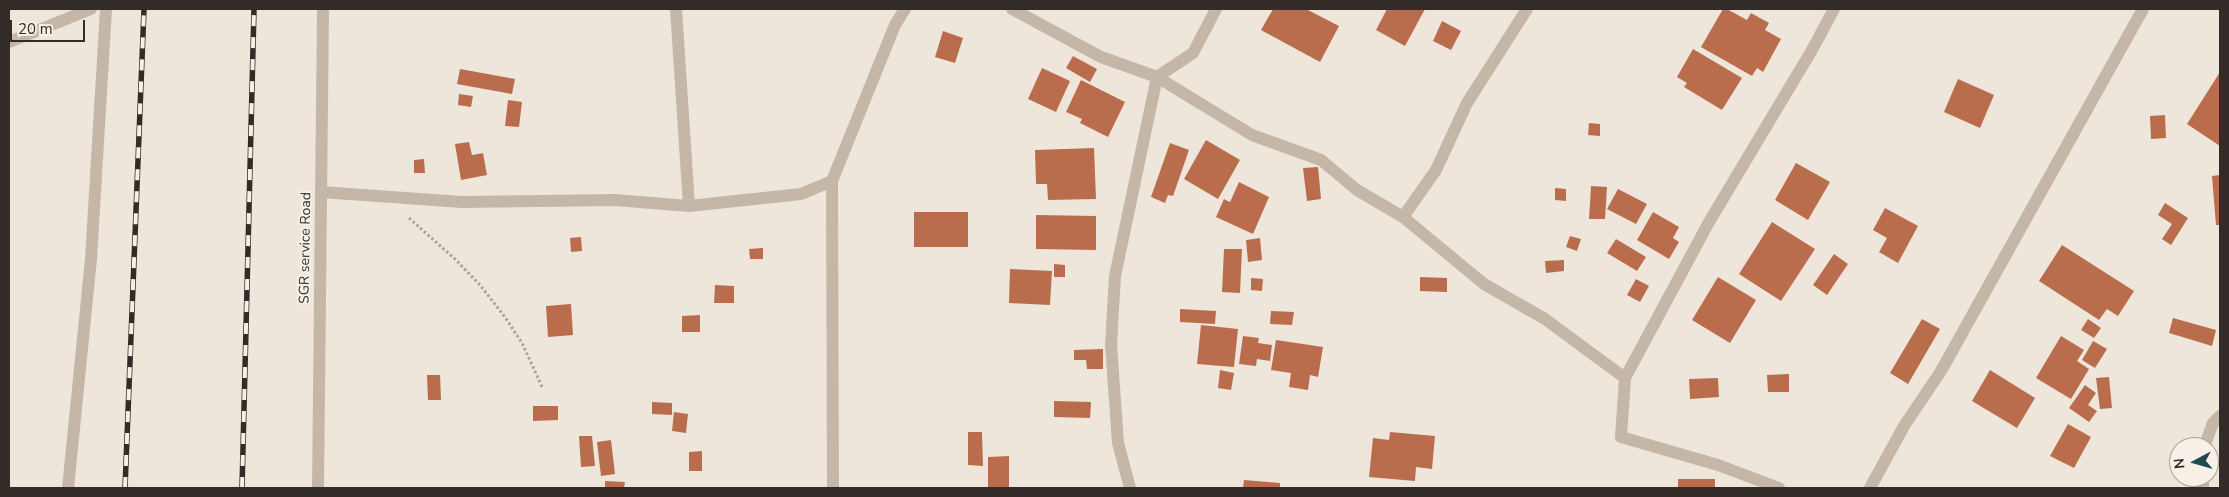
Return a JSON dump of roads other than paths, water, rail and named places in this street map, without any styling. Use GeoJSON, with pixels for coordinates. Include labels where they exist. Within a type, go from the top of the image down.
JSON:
{"type":"FeatureCollection","features":[{"type":"Feature","properties":{"kind":"street"},"geometry":{"type":"LineString","coordinates":[[9,42],[91,9]]}},
{"type":"Feature","properties":{"kind":"street"},"geometry":{"type":"LineString","coordinates":[[68,488],[91,259],[106,9]]}},
{"type":"Feature","properties":{"kind":"street","name":"SGR service Road"},"geometry":{"type":"LineString","coordinates":[[318,488],[323,9]]}},
{"type":"Feature","properties":{"kind":"street"},"geometry":{"type":"LineString","coordinates":[[676,9],[689,206]]}},
{"type":"Feature","properties":{"kind":"street"},"geometry":{"type":"LineString","coordinates":[[833,488],[832,181],[895,24],[905,9]]}},
{"type":"Feature","properties":{"kind":"street"},"geometry":{"type":"LineString","coordinates":[[1012,9],[1101,57],[1157,77],[1252,135],[1322,160],[1357,190],[1403,216],[1484,284],[1545,319],[1625,378]]}},
{"type":"Feature","properties":{"kind":"street"},"geometry":{"type":"LineString","coordinates":[[1130,488],[1117,434],[1111,345],[1115,276],[1157,77],[1193,53],[1216,9]]}},
{"type":"Feature","properties":{"kind":"street"},"geometry":{"type":"LineString","coordinates":[[1403,216],[1436,170],[1467,103],[1527,9]]}},
{"type":"Feature","properties":{"kind":"street"},"geometry":{"type":"LineString","coordinates":[[1779,488],[1718,465],[1621,437],[1625,378],[1709,222],[1812,50],[1834,9]]}},
{"type":"Feature","properties":{"kind":"street"},"geometry":{"type":"LineString","coordinates":[[1870,488],[1904,426],[1941,371],[2143,9]]}},
{"type":"Feature","properties":{"kind":"street"},"geometry":{"type":"LineString","coordinates":[[321,192],[462,202],[615,200],[689,206],[800,194],[832,181]]}},
{"type":"Feature","properties":{"kind":"street"},"geometry":{"type":"LineString","coordinates":[[2208,437],[2213,423],[2220,416]]}},
{"type":"Feature","properties":{"kind":"railway"},"geometry":{"type":"LineString","coordinates":[[125,488],[144,9]]}},
{"type":"Feature","properties":{"kind":"railway"},"geometry":{"type":"LineString","coordinates":[[242,488],[254,9]]}}]}
